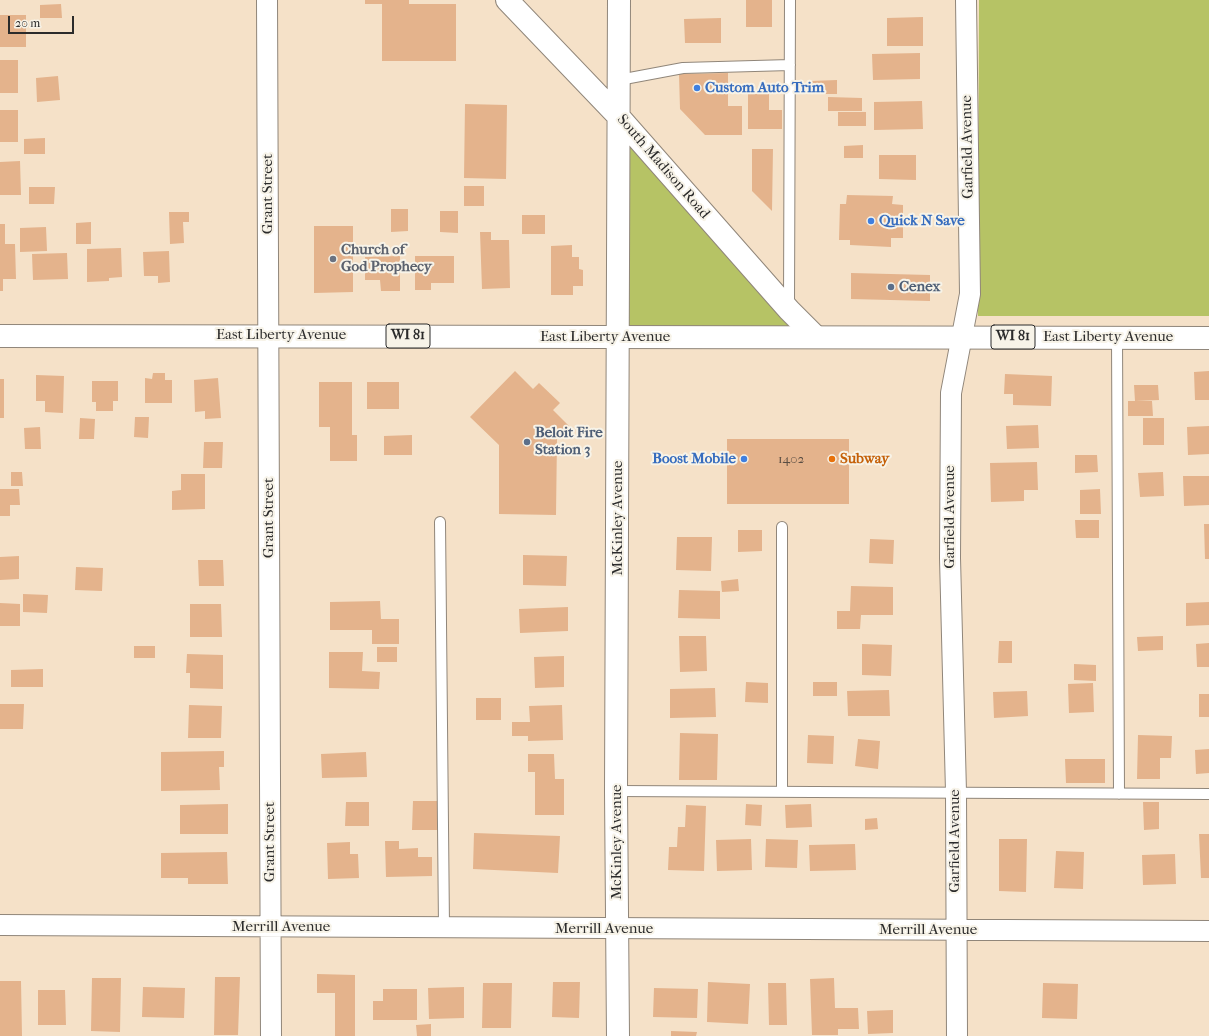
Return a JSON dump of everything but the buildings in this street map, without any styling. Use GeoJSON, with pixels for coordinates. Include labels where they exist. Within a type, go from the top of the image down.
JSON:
{"type":"FeatureCollection","features":[{"type":"Feature","properties":{"kind":"main road","name":"South Madison Road"},"geometry":{"type":"LineString","coordinates":[[507,0],[619,117],[789,310],[816,337]]}},
{"type":"Feature","properties":{"kind":"main road","name":"McKinley Avenue"},"geometry":{"type":"LineString","coordinates":[[618,1036],[616,791],[619,0]]}},
{"type":"Feature","properties":{"kind":"main road","name":"East Liberty Avenue"},"geometry":{"type":"LineString","coordinates":[[0,336],[962,336],[1209,338]]}},
{"type":"Feature","properties":{"kind":"street","name":"Grant Street"},"geometry":{"type":"LineString","coordinates":[[267,0],[271,1036]]}},
{"type":"Feature","properties":{"kind":"street","name":"Garfield Avenue"},"geometry":{"type":"LineString","coordinates":[[957,1036],[956,792],[950,558],[951,393],[970,294],[966,0]]}},
{"type":"Feature","properties":{"kind":"street","name":"Merrill Avenue"},"geometry":{"type":"LineString","coordinates":[[0,925],[444,927],[617,930],[1209,931]]}},
{"type":"Feature","properties":{"kind":"lane"},"geometry":{"type":"LineString","coordinates":[[789,310],[790,0]]}},
{"type":"Feature","properties":{"kind":"lane"},"geometry":{"type":"LineString","coordinates":[[619,80],[683,68],[790,65]]}},
{"type":"Feature","properties":{"kind":"lane"},"geometry":{"type":"LineString","coordinates":[[1117,337],[1119,794]]}},
{"type":"Feature","properties":{"kind":"lane"},"geometry":{"type":"LineString","coordinates":[[440,522],[444,927]]}},
{"type":"Feature","properties":{"kind":"lane"},"geometry":{"type":"LineString","coordinates":[[782,527],[782,792]]}},
{"type":"Feature","properties":{"kind":"lane"},"geometry":{"type":"LineString","coordinates":[[616,791],[1209,794]]}},
{"type":"Feature","properties":{"kind":"green space"},"geometry":{"type":"Polygon","coordinates":[[[979,0],[1209,0],[1209,316],[978,316],[979,0]]]}},
{"type":"Feature","properties":{"kind":"green space"},"geometry":{"type":"Polygon","coordinates":[[[619,117],[816,337],[618,337],[619,117]]]}},
{"type":"Feature","properties":{"kind":"place","name":"Custom Auto Trim"},"geometry":{"type":"Point","coordinates":[697,88]}},
{"type":"Feature","properties":{"kind":"place","name":"Quick N Save"},"geometry":{"type":"Point","coordinates":[871,221]}},
{"type":"Feature","properties":{"kind":"place","name":"Church of God Prophecy"},"geometry":{"type":"Point","coordinates":[333,259]}},
{"type":"Feature","properties":{"kind":"place","name":"Cenex"},"geometry":{"type":"Point","coordinates":[891,287]}},
{"type":"Feature","properties":{"kind":"place","name":"Beloit Fire Station 3"},"geometry":{"type":"Point","coordinates":[527,442]}},
{"type":"Feature","properties":{"kind":"place","name":"Boost Mobile"},"geometry":{"type":"Point","coordinates":[744,459]}},
{"type":"Feature","properties":{"kind":"place","name":"Subway"},"geometry":{"type":"Point","coordinates":[832,459]}}]}
